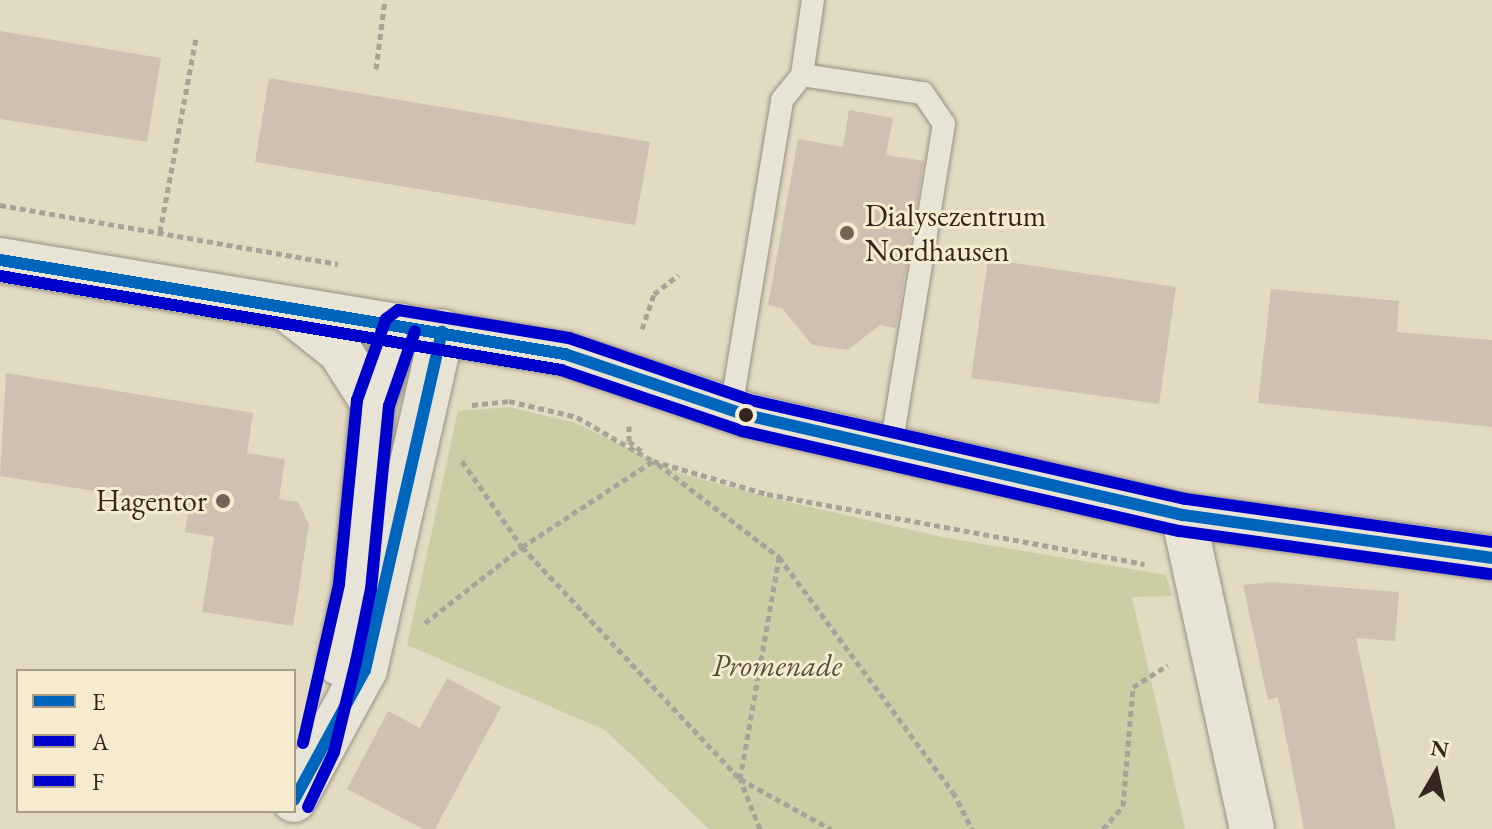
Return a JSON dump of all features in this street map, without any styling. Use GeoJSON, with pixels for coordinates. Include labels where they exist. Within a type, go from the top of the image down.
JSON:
{"type":"FeatureCollection","features":[{"type":"Feature","properties":{"kind":"street"},"geometry":{"type":"LineString","coordinates":[[0,260],[442,332],[631,371],[731,409],[1183,515],[1492,558]]}},
{"type":"Feature","properties":{"kind":"street"},"geometry":{"type":"LineString","coordinates":[[282,305],[340,351],[373,403]]}},
{"type":"Feature","properties":{"kind":"street"},"geometry":{"type":"LineString","coordinates":[[319,747],[355,587],[373,403],[400,326]]}},
{"type":"Feature","properties":{"kind":"street"},"geometry":{"type":"LineString","coordinates":[[296,796],[319,747],[365,670],[389,585],[442,332]]}},
{"type":"Feature","properties":{"kind":"street"},"geometry":{"type":"LineString","coordinates":[[1183,515],[1252,829]]}},
{"type":"Feature","properties":{"kind":"lane"},"geometry":{"type":"LineString","coordinates":[[731,409],[782,100],[802,75],[813,0]]}},
{"type":"Feature","properties":{"kind":"lane"},"geometry":{"type":"LineString","coordinates":[[802,75],[923,93],[944,124],[891,447]]}},
{"type":"Feature","properties":{"kind":"path"},"geometry":{"type":"LineString","coordinates":[[376,69],[385,0]]}},
{"type":"Feature","properties":{"kind":"path"},"geometry":{"type":"LineString","coordinates":[[160,232],[196,38]]}},
{"type":"Feature","properties":{"kind":"path"},"geometry":{"type":"LineString","coordinates":[[640,336],[654,294],[678,275]]}},
{"type":"Feature","properties":{"kind":"path"},"geometry":{"type":"LineString","coordinates":[[460,415],[468,405],[522,404],[577,417],[653,461],[779,557],[953,792],[972,829]]}},
{"type":"Feature","properties":{"kind":"path"},"geometry":{"type":"LineString","coordinates":[[453,448],[522,547],[740,779],[831,829]]}},
{"type":"Feature","properties":{"kind":"path"},"geometry":{"type":"LineString","coordinates":[[442,606],[522,547],[653,461],[947,532],[1160,567],[1192,558]]}},
{"type":"Feature","properties":{"kind":"path"},"geometry":{"type":"LineString","coordinates":[[760,829],[740,779],[779,557]]}},
{"type":"Feature","properties":{"kind":"path"},"geometry":{"type":"LineString","coordinates":[[1103,829],[1123,806],[1133,687],[1210,638]]}},
{"type":"Feature","properties":{"kind":"green space","name":"Promenade"},"geometry":{"type":"Polygon","coordinates":[[[509,407],[576,423],[679,473],[770,498],[947,538],[1166,575],[1172,596],[1132,597],[1185,829],[709,829],[605,730],[407,645],[458,411],[509,407]]]}},
{"type":"Feature","properties":{"kind":"building"},"geometry":{"type":"Polygon","coordinates":[[[0,31],[161,58],[147,142],[0,119],[0,31]]]}},
{"type":"Feature","properties":{"kind":"building"},"geometry":{"type":"Polygon","coordinates":[[[269,78],[650,142],[635,225],[255,162],[269,78]]]}},
{"type":"Feature","properties":{"kind":"building","name":"Dialysezentrum Nordhausen"},"geometry":{"type":"Polygon","coordinates":[[[849,110],[893,118],[886,155],[924,161],[896,328],[880,325],[848,350],[812,345],[782,308],[768,305],[798,139],[843,147],[849,110]]]}},
{"type":"Feature","properties":{"kind":"building"},"geometry":{"type":"Polygon","coordinates":[[[988,259],[1176,287],[1159,404],[971,378],[988,259]]]}},
{"type":"Feature","properties":{"kind":"building"},"geometry":{"type":"Polygon","coordinates":[[[1271,289],[1399,301],[1397,332],[1492,340],[1492,427],[1258,403],[1271,289]]]}},
{"type":"Feature","properties":{"kind":"building","name":"Hagentor"},"geometry":{"type":"Polygon","coordinates":[[[6,373],[253,413],[247,453],[285,459],[279,499],[298,502],[309,524],[293,626],[202,612],[214,537],[185,532],[189,506],[0,476],[6,373]]]}},
{"type":"Feature","properties":{"kind":"building"},"geometry":{"type":"Polygon","coordinates":[[[1272,582],[1399,592],[1395,641],[1356,638],[1396,829],[1304,829],[1278,697],[1268,700],[1243,585],[1272,582]]]}},
{"type":"Feature","properties":{"kind":"building"},"geometry":{"type":"Polygon","coordinates":[[[447,678],[501,707],[435,829],[423,829],[347,789],[388,711],[420,728],[447,678]]]}},
{"type":"Feature","properties":{"kind":"transit line","name":"E"},"geometry":{"type":"LineString","coordinates":[[0,260],[565,354],[746,415],[1183,515],[1492,558]]}},
{"type":"Feature","properties":{"kind":"transit line","name":"A"},"geometry":{"type":"LineString","coordinates":[[0,276],[561,370],[742,431],[1179,531],[1490,574]]}},
{"type":"Feature","properties":{"kind":"transit line","name":"F"},"geometry":{"type":"LineString","coordinates":[[303,743],[339,584],[357,400],[386,319],[398,310],[569,338],[750,400],[1186,499],[1492,542]]}},
{"type":"Feature","properties":{"kind":"transit line","name":"A"},"geometry":{"type":"LineString","coordinates":[[308,807],[334,752],[356,662],[371,589],[389,406],[415,331]]}},
{"type":"Feature","properties":{"kind":"transit line","name":"E"},"geometry":{"type":"LineString","coordinates":[[296,796],[365,670],[442,332]]}},
{"type":"Feature","properties":{"kind":"place","name":"Dialysezentrum Nordhausen"},"geometry":{"type":"Point","coordinates":[847,233]}},
{"type":"Feature","properties":{"kind":"place","name":"Hagentor"},"geometry":{"type":"Point","coordinates":[223,501]}}]}
